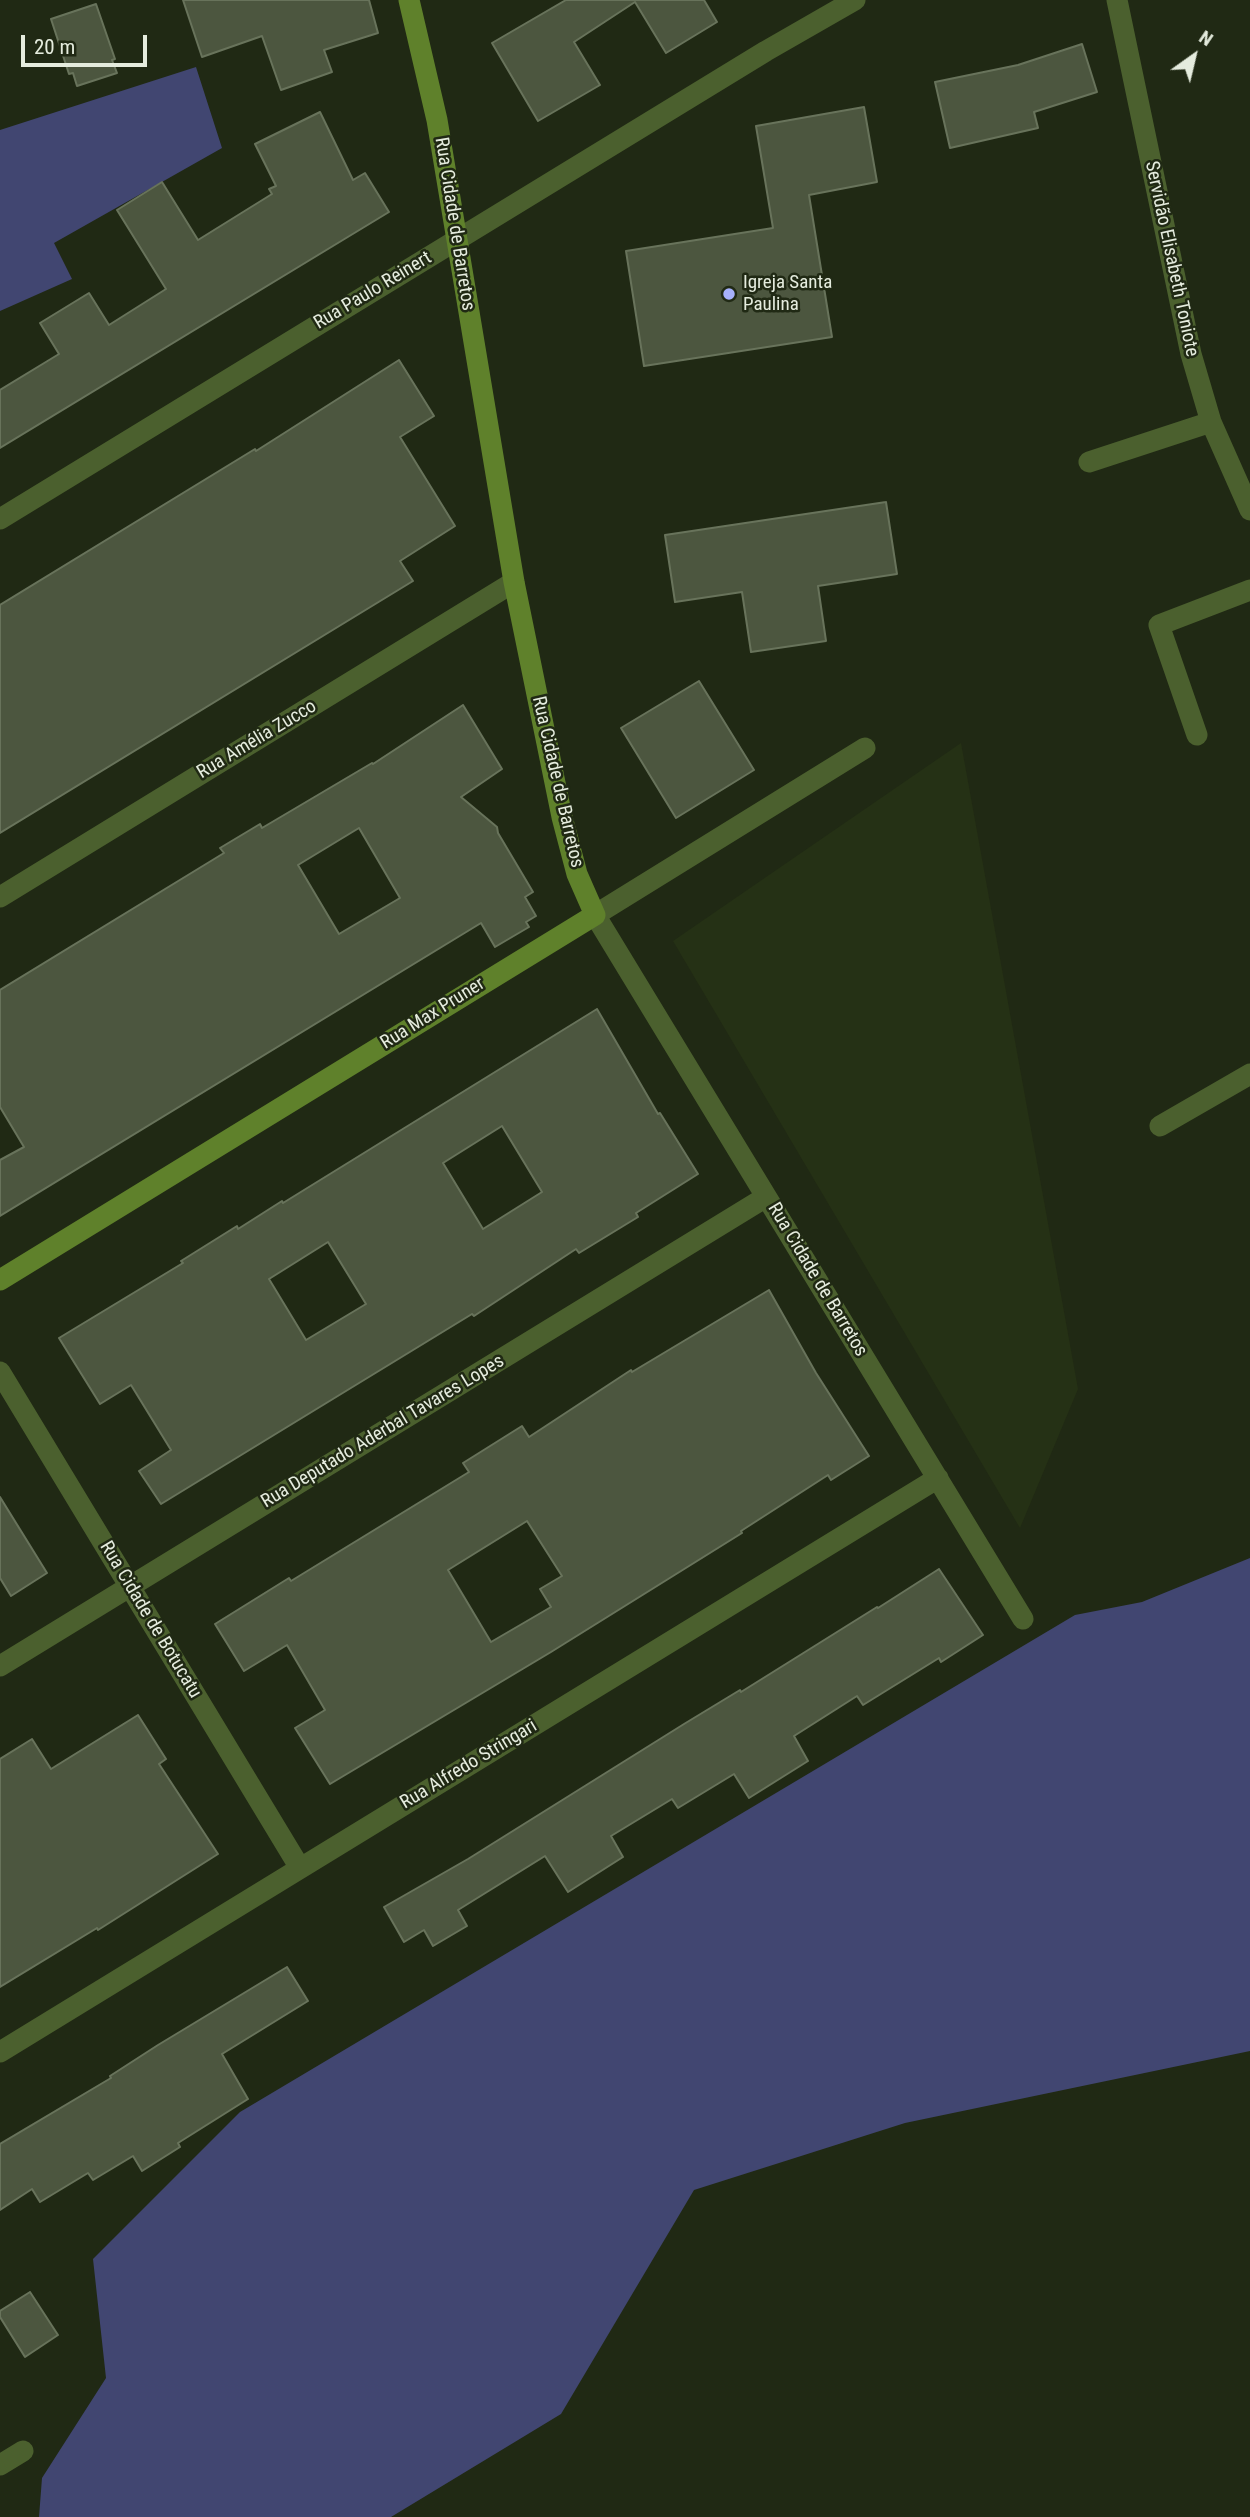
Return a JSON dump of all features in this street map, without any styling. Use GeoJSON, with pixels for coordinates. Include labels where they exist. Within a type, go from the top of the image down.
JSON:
{"type":"FeatureCollection","features":[{"type":"Feature","properties":{"kind":"street","name":"Rua Cidade de Barretos"},"geometry":{"type":"LineString","coordinates":[[409,0],[437,120],[514,582],[562,817],[577,874],[595,915],[1023,1619]]}},
{"type":"Feature","properties":{"kind":"street","name":"Rua Paulo Reinert"},"geometry":{"type":"LineString","coordinates":[[0,519],[766,51],[855,0]]}},
{"type":"Feature","properties":{"kind":"street","name":"Servidão Elisabeth Toniote"},"geometry":{"type":"LineString","coordinates":[[1117,0],[1191,354],[1211,422],[1250,510]]}},
{"type":"Feature","properties":{"kind":"street"},"geometry":{"type":"LineString","coordinates":[[1089,462],[1211,422]]}},
{"type":"Feature","properties":{"kind":"street","name":"Rua Amélia Zucco"},"geometry":{"type":"LineString","coordinates":[[0,897],[514,582]]}},
{"type":"Feature","properties":{"kind":"street"},"geometry":{"type":"LineString","coordinates":[[1197,735],[1158,625],[1250,590]]}},
{"type":"Feature","properties":{"kind":"street","name":"Rua Max Pruner"},"geometry":{"type":"LineString","coordinates":[[0,1280],[865,748]]}},
{"type":"Feature","properties":{"kind":"street"},"geometry":{"type":"LineString","coordinates":[[1160,1126],[1250,1074]]}},
{"type":"Feature","properties":{"kind":"street","name":"Rua Deputado Aderbal Tavares Lopes"},"geometry":{"type":"LineString","coordinates":[[0,1666],[766,1198]]}},
{"type":"Feature","properties":{"kind":"street","name":"Rua Cidade de Botucatu"},"geometry":{"type":"LineString","coordinates":[[0,1372],[300,1868]]}},
{"type":"Feature","properties":{"kind":"street","name":"Rua Alfredo Stringari"},"geometry":{"type":"LineString","coordinates":[[0,2052],[938,1478]]}},
{"type":"Feature","properties":{"kind":"street"},"geometry":{"type":"LineString","coordinates":[[0,2465],[23,2451]]}},
{"type":"Feature","properties":{"kind":"shaded area"},"geometry":{"type":"Polygon","coordinates":[[[196,67],[222,148],[54,243],[72,279],[0,311],[0,130],[196,67]]]}},
{"type":"Feature","properties":{"kind":"shaded area"},"geometry":{"type":"Polygon","coordinates":[[[961,743],[1078,1389],[1020,1528],[673,941],[961,743]]]}},
{"type":"Feature","properties":{"kind":"shaded area"},"geometry":{"type":"Polygon","coordinates":[[[1250,1558],[1250,2051],[905,2123],[694,2190],[561,2414],[391,2517],[39,2517],[42,2478],[106,2378],[93,2259],[240,2112],[1075,1615],[1142,1602],[1250,1558]]]}},
{"type":"Feature","properties":{"kind":"building"},"geometry":{"type":"Polygon","coordinates":[[[183,0],[369,0],[378,33],[324,50],[332,72],[281,90],[262,36],[202,57],[183,0]]]}},
{"type":"Feature","properties":{"kind":"building"},"geometry":{"type":"Polygon","coordinates":[[[566,0],[704,0],[717,22],[666,53],[635,2],[574,42],[600,85],[538,121],[492,43],[566,0]]]}},
{"type":"Feature","properties":{"kind":"building"},"geometry":{"type":"Polygon","coordinates":[[[96,4],[115,59],[112,60],[117,73],[77,86],[73,73],[69,74],[51,19],[96,4]]]}},
{"type":"Feature","properties":{"kind":"building"},"geometry":{"type":"Polygon","coordinates":[[[1082,44],[1097,92],[1034,112],[1038,128],[950,148],[935,82],[1018,65],[1082,44]]]}},
{"type":"Feature","properties":{"kind":"building","name":"Igreja Santa Paulina"},"geometry":{"type":"Polygon","coordinates":[[[864,107],[877,182],[809,195],[832,337],[644,366],[626,251],[773,228],[756,126],[864,107]]]}},
{"type":"Feature","properties":{"kind":"building"},"geometry":{"type":"Polygon","coordinates":[[[320,112],[353,180],[365,173],[389,212],[0,448],[0,390],[59,354],[40,323],[89,293],[109,325],[166,289],[117,210],[162,182],[198,240],[272,194],[269,189],[276,186],[255,144],[320,112]]]}},
{"type":"Feature","properties":{"kind":"building"},"geometry":{"type":"Polygon","coordinates":[[[399,360],[434,416],[400,437],[455,526],[400,561],[413,581],[0,833],[0,605],[255,449],[256,451],[399,360]]]}},
{"type":"Feature","properties":{"kind":"building"},"geometry":{"type":"Polygon","coordinates":[[[886,502],[897,574],[818,586],[826,641],[751,652],[742,592],[675,602],[665,535],[886,502]]]}},
{"type":"Feature","properties":{"kind":"building"},"geometry":{"type":"Polygon","coordinates":[[[699,681],[754,770],[676,818],[621,728],[699,681]]]}},
{"type":"Feature","properties":{"kind":"building"},"geometry":{"type":"Polygon","coordinates":[[[463,705],[502,769],[461,797],[497,827],[533,892],[525,897],[536,916],[526,922],[529,927],[495,947],[481,923],[0,1216],[0,1160],[24,1147],[0,1107],[0,990],[224,853],[220,848],[260,824],[262,828],[373,764],[463,705]],[[359,828],[298,865],[339,934],[400,898],[359,828]]]}},
{"type":"Feature","properties":{"kind":"building"},"geometry":{"type":"Polygon","coordinates":[[[597,1009],[658,1114],[660,1113],[698,1174],[636,1213],[638,1217],[579,1253],[576,1249],[474,1316],[472,1314],[161,1504],[139,1471],[171,1450],[131,1385],[100,1404],[59,1338],[183,1263],[181,1261],[237,1226],[238,1229],[282,1201],[283,1203],[597,1009]],[[502,1126],[443,1163],[483,1229],[542,1192],[502,1126]],[[328,1242],[269,1279],[306,1340],[366,1304],[328,1242]]]}},
{"type":"Feature","properties":{"kind":"building"},"geometry":{"type":"Polygon","coordinates":[[[769,1290],[816,1373],[869,1456],[831,1480],[828,1475],[741,1531],[742,1533],[551,1652],[330,1784],[295,1728],[325,1710],[287,1645],[244,1671],[215,1624],[289,1578],[291,1581],[469,1472],[463,1463],[522,1426],[529,1437],[631,1370],[632,1372],[769,1290]],[[527,1521],[448,1570],[491,1642],[551,1607],[540,1589],[562,1576],[527,1521]]]}},
{"type":"Feature","properties":{"kind":"building"},"geometry":{"type":"Polygon","coordinates":[[[0,1497],[47,1573],[11,1596],[0,1578],[0,1497]]]}},
{"type":"Feature","properties":{"kind":"building"},"geometry":{"type":"Polygon","coordinates":[[[939,1569],[983,1635],[941,1662],[939,1658],[863,1705],[857,1696],[794,1736],[808,1761],[749,1798],[734,1774],[678,1808],[672,1799],[611,1836],[623,1857],[568,1892],[545,1856],[458,1910],[467,1926],[433,1946],[424,1930],[404,1942],[384,1907],[468,1859],[939,1569]]]}},
{"type":"Feature","properties":{"kind":"building"},"geometry":{"type":"Polygon","coordinates":[[[138,1715],[166,1759],[159,1764],[218,1854],[98,1930],[97,1928],[0,1987],[0,1759],[32,1739],[51,1769],[138,1715]]]}},
{"type":"Feature","properties":{"kind":"building"},"geometry":{"type":"Polygon","coordinates":[[[287,1967],[308,2001],[222,2054],[248,2099],[178,2143],[180,2147],[142,2171],[133,2156],[93,2180],[88,2173],[40,2202],[32,2189],[0,2210],[0,2144],[287,1967]]]}},
{"type":"Feature","properties":{"kind":"building"},"geometry":{"type":"Polygon","coordinates":[[[30,2292],[58,2335],[25,2357],[0,2317],[0,2311],[30,2292]]]}},
{"type":"Feature","properties":{"kind":"place","name":"Igreja Santa Paulina"},"geometry":{"type":"Point","coordinates":[729,294]}}]}
